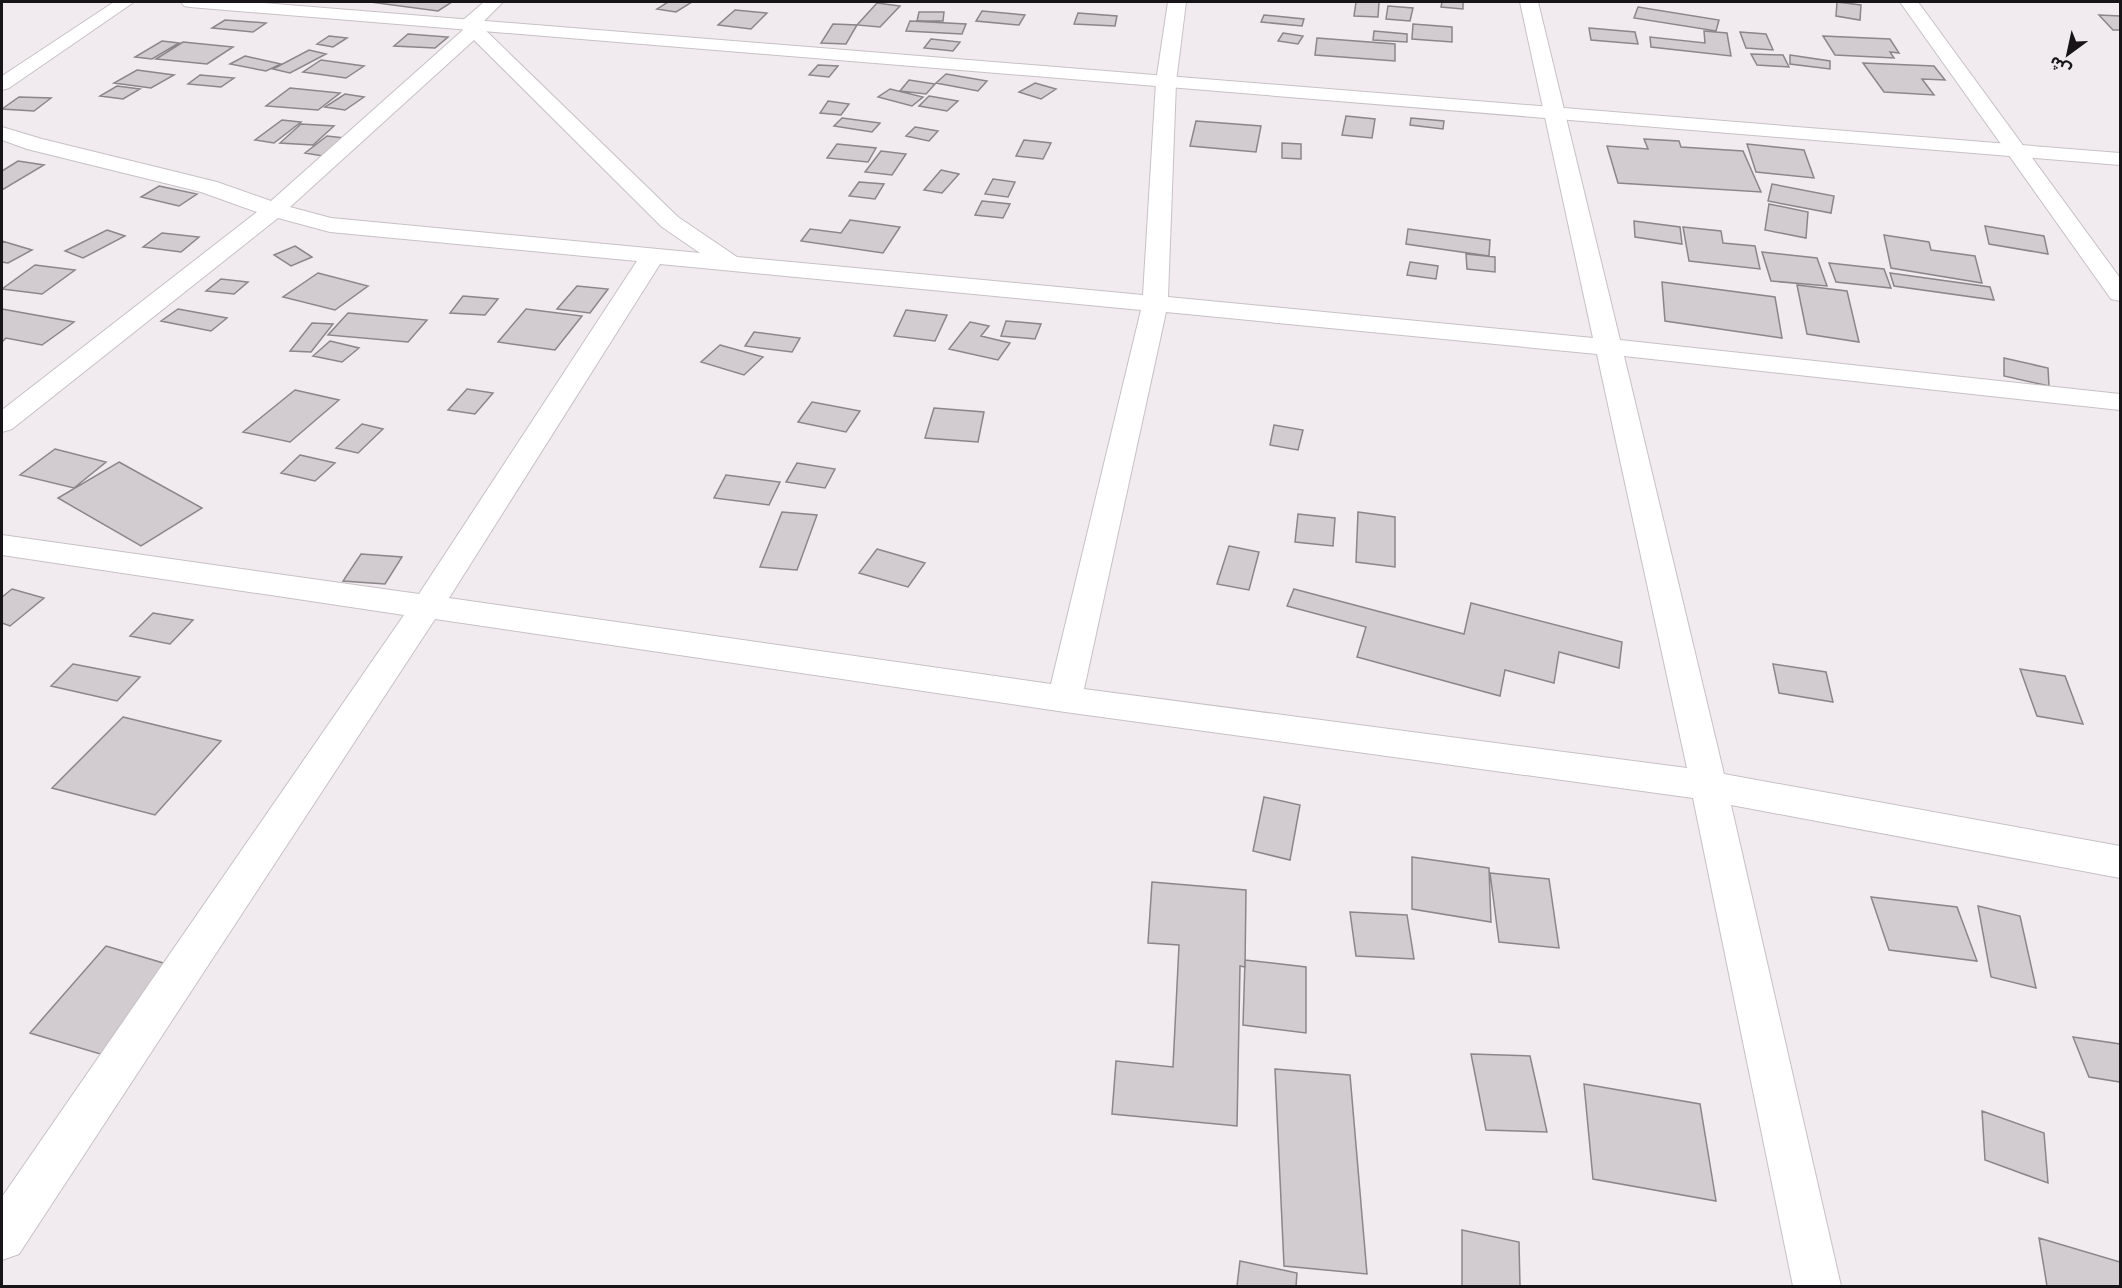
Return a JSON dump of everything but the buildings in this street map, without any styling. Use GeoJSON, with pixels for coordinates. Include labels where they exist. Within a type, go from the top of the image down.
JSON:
{"type":"FeatureCollection","features":[{"type":"Feature","properties":{"kind":"street"},"geometry":{"type":"LineString","coordinates":[[2,84],[125,2]]}},
{"type":"Feature","properties":{"kind":"street"},"geometry":{"type":"LineString","coordinates":[[190,2],[472,28],[2121,159]]}},
{"type":"Feature","properties":{"kind":"street"},"geometry":{"type":"LineString","coordinates":[[2,423],[274,210],[472,28],[494,2]]}},
{"type":"Feature","properties":{"kind":"street"},"geometry":{"type":"LineString","coordinates":[[1065,699],[1155,305],[1166,82],[1177,2]]}},
{"type":"Feature","properties":{"kind":"street"},"geometry":{"type":"LineString","coordinates":[[1529,2],[1709,786],[1817,1287]]}},
{"type":"Feature","properties":{"kind":"street"},"geometry":{"type":"LineString","coordinates":[[1910,2],[2121,294]]}},
{"type":"Feature","properties":{"kind":"street"},"geometry":{"type":"LineString","coordinates":[[472,28],[670,222],[733,265]]}},
{"type":"Feature","properties":{"kind":"street"},"geometry":{"type":"LineString","coordinates":[[2,133],[34,144],[209,188],[274,210],[330,225],[1608,347],[2121,402]]}},
{"type":"Feature","properties":{"kind":"street"},"geometry":{"type":"LineString","coordinates":[[2,1237],[428,605],[652,257]]}},
{"type":"Feature","properties":{"kind":"street"},"geometry":{"type":"LineString","coordinates":[[2,545],[1065,699],[1709,786],[2121,862]]}}]}
